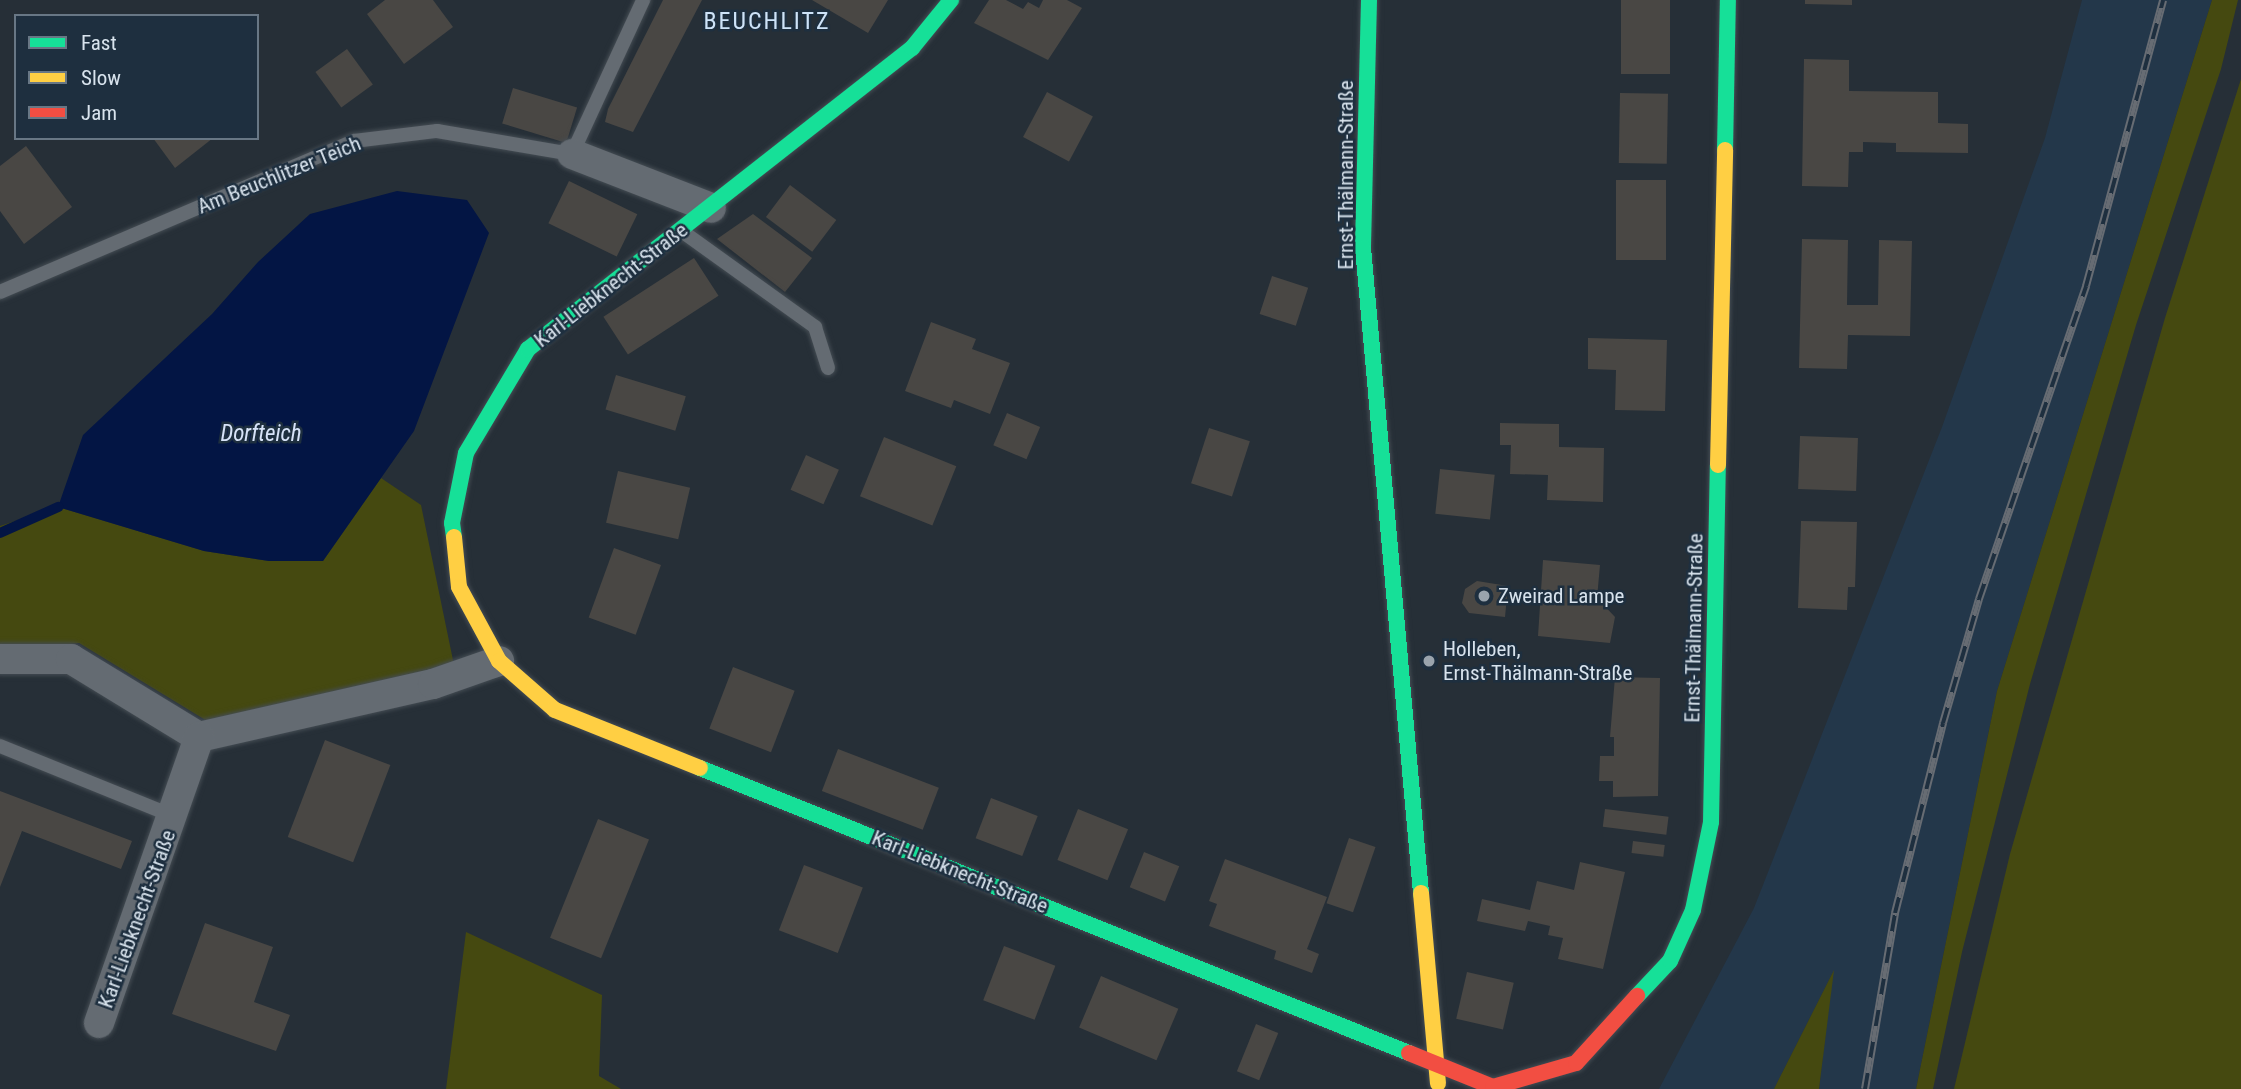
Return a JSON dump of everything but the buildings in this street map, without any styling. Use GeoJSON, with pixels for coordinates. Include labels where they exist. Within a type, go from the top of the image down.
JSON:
{"type":"FeatureCollection","features":[{"type":"Feature","properties":{"kind":"street","name":"Karl-Liebknecht-Straße"},"geometry":{"type":"LineString","coordinates":[[951,0],[912,48],[528,349],[466,453],[452,523],[459,587],[499,661],[555,710],[1433,1062]]}},
{"type":"Feature","properties":{"kind":"street","name":"Ernst-Thälmann-Straße"},"geometry":{"type":"LineString","coordinates":[[1369,0],[1363,248],[1433,1062],[1439,1089]]}},
{"type":"Feature","properties":{"kind":"street","name":"Ernst-Thälmann-Straße"},"geometry":{"type":"LineString","coordinates":[[1433,1062],[1493,1087],[1576,1062],[1670,961],[1693,910],[1711,822],[1728,0]]}},
{"type":"Feature","properties":{"kind":"street","name":"Am Beuchlitzer Teich"},"geometry":{"type":"LineString","coordinates":[[572,154],[711,208]]}},
{"type":"Feature","properties":{"kind":"street"},"geometry":{"type":"LineString","coordinates":[[0,659],[71,659],[199,737],[433,684],[499,661]]}},
{"type":"Feature","properties":{"kind":"street","name":"Karl-Liebknecht-Straße"},"geometry":{"type":"LineString","coordinates":[[99,1023],[174,816],[199,737]]}},
{"type":"Feature","properties":{"kind":"lane"},"geometry":{"type":"LineString","coordinates":[[572,154],[643,0]]}},
{"type":"Feature","properties":{"kind":"lane","name":"Am Beuchlitzer Teich"},"geometry":{"type":"LineString","coordinates":[[0,292],[354,141],[437,131],[572,154]]}},
{"type":"Feature","properties":{"kind":"lane"},"geometry":{"type":"LineString","coordinates":[[681,231],[815,327],[828,368]]}},
{"type":"Feature","properties":{"kind":"lane","name":"Karl-Liebknecht-Straße"},"geometry":{"type":"LineString","coordinates":[[0,746],[174,816]]}},
{"type":"Feature","properties":{"kind":"shaded area"},"geometry":{"type":"Polygon","coordinates":[[[2082,0],[2212,0],[1997,691],[1916,1089],[1819,1089],[1833,972],[1774,1089],[1659,1089],[1754,908],[1942,427],[2045,138],[2082,0]]]}},
{"type":"Feature","properties":{"kind":"green space"},"geometry":{"type":"Polygon","coordinates":[[[2212,0],[2238,0],[2221,69],[2136,325],[2030,684],[1962,952],[1933,1089],[1916,1089],[1997,691],[2212,0]]]}},
{"type":"Feature","properties":{"kind":"green space"},"geometry":{"type":"Polygon","coordinates":[[[2241,79],[2241,1089],[1954,1089],[2010,854],[2165,318],[2241,79]]]}},
{"type":"Feature","properties":{"kind":"green space"},"geometry":{"type":"Polygon","coordinates":[[[381,478],[421,505],[454,665],[207,721],[79,643],[0,651],[0,526],[58,507],[204,551],[269,561],[323,561],[381,478]]]}},
{"type":"Feature","properties":{"kind":"green space"},"geometry":{"type":"Polygon","coordinates":[[[466,932],[602,995],[599,1076],[621,1089],[446,1089],[466,932]]]}},
{"type":"Feature","properties":{"kind":"green space"},"geometry":{"type":"Polygon","coordinates":[[[1834,970],[1819,1089],[1774,1089],[1834,970]]]}},
{"type":"Feature","properties":{"kind":"water","name":"Dorfteich"},"geometry":{"type":"Polygon","coordinates":[[[397,191],[467,200],[489,233],[414,431],[323,561],[269,561],[204,551],[58,507],[83,435],[212,314],[258,262],[310,214],[397,191]]]}},
{"type":"Feature","properties":{"kind":"waterway"},"geometry":{"type":"LineString","coordinates":[[0,533],[58,507]]}},
{"type":"Feature","properties":{"kind":"railway"},"geometry":{"type":"LineString","coordinates":[[1865,1089],[1895,913],[1943,723],[1979,599],[2086,286],[2163,0]]}},
{"type":"Feature","properties":{"kind":"traffic: fast"},"geometry":{"type":"LineString","coordinates":[[454,537],[452,523],[466,453],[528,349],[912,48],[951,0]]}},
{"type":"Feature","properties":{"kind":"traffic: fast"},"geometry":{"type":"LineString","coordinates":[[1369,0],[1363,248],[1421,893]]}},
{"type":"Feature","properties":{"kind":"traffic: fast"},"geometry":{"type":"LineString","coordinates":[[1725,150],[1728,0]]}},
{"type":"Feature","properties":{"kind":"traffic: fast"},"geometry":{"type":"LineString","coordinates":[[1637,996],[1670,961],[1693,910],[1711,822],[1718,465]]}},
{"type":"Feature","properties":{"kind":"traffic: fast"},"geometry":{"type":"LineString","coordinates":[[700,768],[1409,1053]]}},
{"type":"Feature","properties":{"kind":"traffic: slow"},"geometry":{"type":"LineString","coordinates":[[1718,465],[1725,150]]}},
{"type":"Feature","properties":{"kind":"traffic: slow"},"geometry":{"type":"LineString","coordinates":[[454,537],[459,587],[499,661],[555,710],[700,768]]}},
{"type":"Feature","properties":{"kind":"traffic: slow"},"geometry":{"type":"LineString","coordinates":[[1421,893],[1438,1083]]}},
{"type":"Feature","properties":{"kind":"traffic: jam"},"geometry":{"type":"LineString","coordinates":[[1409,1053],[1493,1087],[1576,1063],[1637,996]]}},
{"type":"Feature","properties":{"kind":"place","name":"Zweirad Lampe"},"geometry":{"type":"Point","coordinates":[1484,596]}},
{"type":"Feature","properties":{"kind":"place","name":"Holleben, Ernst-Thälmann-Straße"},"geometry":{"type":"Point","coordinates":[1429,661]}},
{"type":"Feature","properties":{"kind":"district","name":"BEUCHLITZ"},"geometry":{"type":"Point","coordinates":[767,22]}}]}
